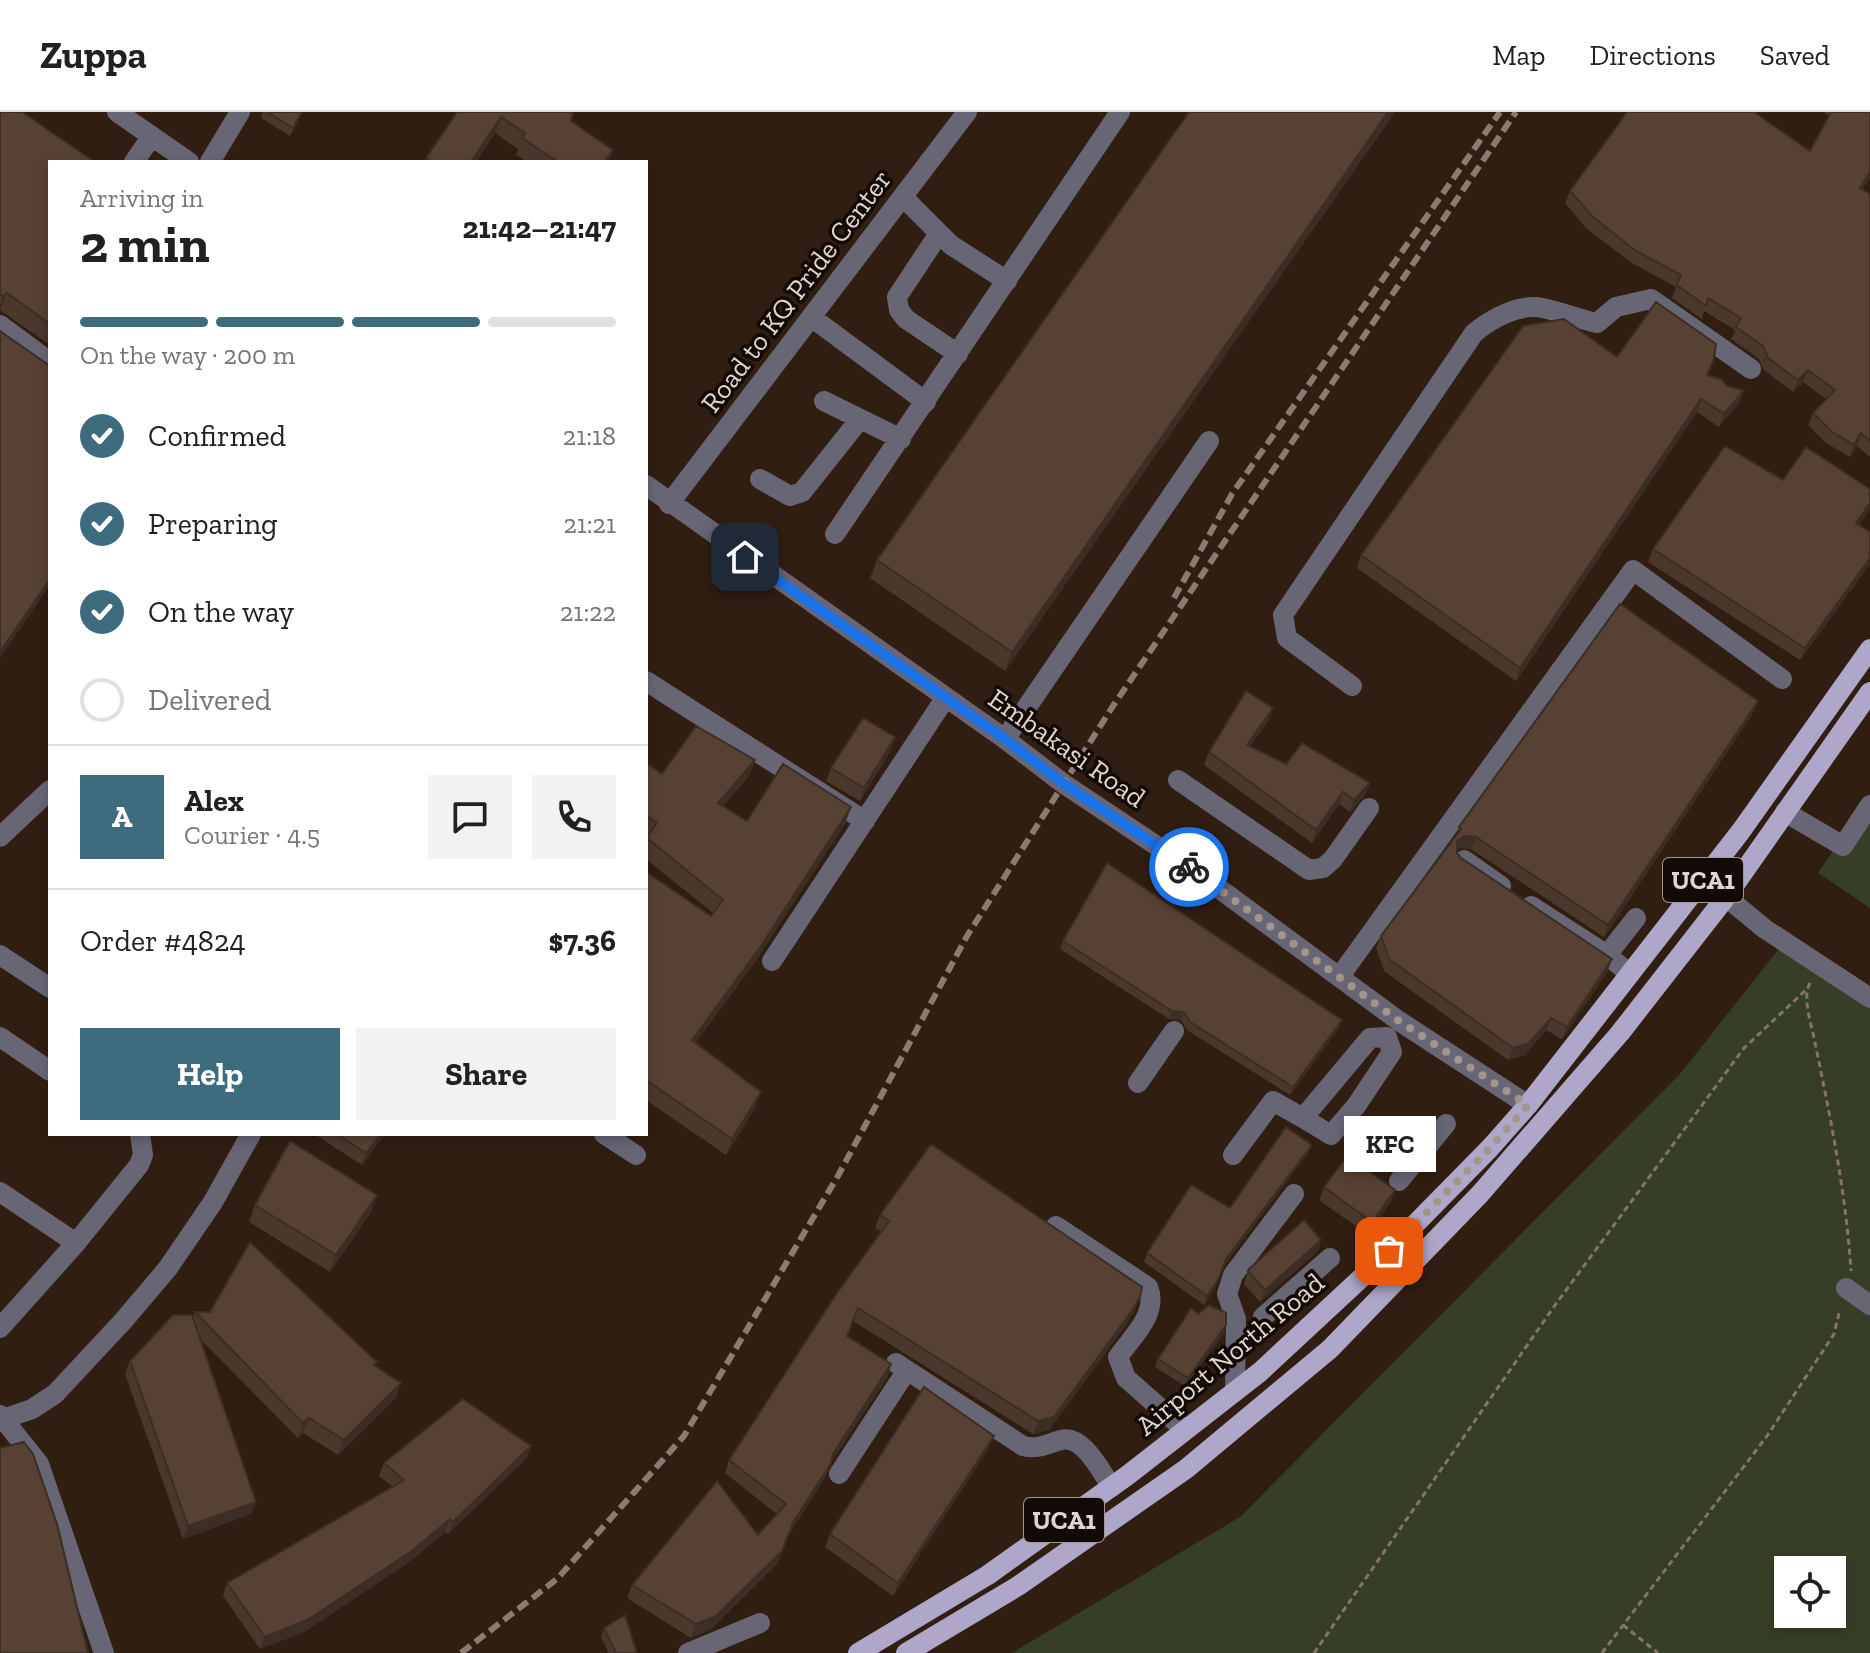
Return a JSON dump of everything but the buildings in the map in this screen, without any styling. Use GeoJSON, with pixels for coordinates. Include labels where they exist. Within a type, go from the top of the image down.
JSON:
{"type":"FeatureCollection","features":[{"type":"Feature","properties":{"kind":"main road","name":"Airport North Road"},"geometry":{"type":"LineString","coordinates":[[858,1653],[988,1575],[1112,1487],[1260,1372],[1372,1268],[1528,1105],[1741,831],[1870,649]]}},
{"type":"Feature","properties":{"kind":"main road","name":"Airport North Road"},"geometry":{"type":"LineString","coordinates":[[906,1653],[1018,1586],[1186,1469],[1330,1349],[1480,1194],[1620,1033],[1726,897],[1870,692]]}},
{"type":"Feature","properties":{"kind":"street"},"geometry":{"type":"LineString","coordinates":[[117,112],[186,160]]}},
{"type":"Feature","properties":{"kind":"street"},"geometry":{"type":"LineString","coordinates":[[211,160],[240,112]]}},
{"type":"Feature","properties":{"kind":"street","name":"Road to KQ Pride Center"},"geometry":{"type":"LineString","coordinates":[[669,504],[967,112]]}},
{"type":"Feature","properties":{"kind":"street"},"geometry":{"type":"LineString","coordinates":[[835,534],[1120,112]]}},
{"type":"Feature","properties":{"kind":"street"},"geometry":{"type":"LineString","coordinates":[[135,160],[152,136]]}},
{"type":"Feature","properties":{"kind":"street"},"geometry":{"type":"LineString","coordinates":[[903,197],[951,245],[1007,281]]}},
{"type":"Feature","properties":{"kind":"street"},"geometry":{"type":"LineString","coordinates":[[936,238],[897,297],[899,310],[906,319],[958,354]]}},
{"type":"Feature","properties":{"kind":"street"},"geometry":{"type":"LineString","coordinates":[[1352,686],[1287,638],[1283,615],[1474,333],[1490,319],[1540,307],[1597,323],[1616,307],[1651,299],[1751,369]]}},
{"type":"Feature","properties":{"kind":"street"},"geometry":{"type":"LineString","coordinates":[[811,317],[926,402]]}},
{"type":"Feature","properties":{"kind":"street"},"geometry":{"type":"LineString","coordinates":[[0,325],[48,361]]}},
{"type":"Feature","properties":{"kind":"street"},"geometry":{"type":"LineString","coordinates":[[824,401],[901,439]]}},
{"type":"Feature","properties":{"kind":"street"},"geometry":{"type":"LineString","coordinates":[[760,479],[790,496],[802,492],[860,419]]}},
{"type":"Feature","properties":{"kind":"street"},"geometry":{"type":"LineString","coordinates":[[1005,739],[1209,441]]}},
{"type":"Feature","properties":{"kind":"street","name":"Embakasi Road"},"geometry":{"type":"LineString","coordinates":[[648,491],[946,697],[1064,784],[1202,876],[1340,976],[1393,1029],[1528,1105]]}},
{"type":"Feature","properties":{"kind":"street"},"geometry":{"type":"LineString","coordinates":[[1340,976],[1633,570],[1782,679]]}},
{"type":"Feature","properties":{"kind":"street"},"geometry":{"type":"LineString","coordinates":[[648,682],[865,821]]}},
{"type":"Feature","properties":{"kind":"street"},"geometry":{"type":"LineString","coordinates":[[772,961],[946,697]]}},
{"type":"Feature","properties":{"kind":"street"},"geometry":{"type":"LineString","coordinates":[[1178,780],[1309,870],[1323,868],[1333,859],[1369,808]]}},
{"type":"Feature","properties":{"kind":"street"},"geometry":{"type":"LineString","coordinates":[[0,837],[48,792]]}},
{"type":"Feature","properties":{"kind":"street"},"geometry":{"type":"LineString","coordinates":[[1785,812],[1843,846],[1870,805]]}},
{"type":"Feature","properties":{"kind":"street"},"geometry":{"type":"LineString","coordinates":[[1464,860],[1607,955],[1630,974]]}},
{"type":"Feature","properties":{"kind":"street"},"geometry":{"type":"LineString","coordinates":[[1726,897],[1765,929],[1870,998]]}},
{"type":"Feature","properties":{"kind":"street"},"geometry":{"type":"LineString","coordinates":[[1607,955],[1636,918]]}},
{"type":"Feature","properties":{"kind":"street"},"geometry":{"type":"LineString","coordinates":[[0,955],[48,987]]}},
{"type":"Feature","properties":{"kind":"street"},"geometry":{"type":"LineString","coordinates":[[1233,1155],[1273,1101],[1331,1135],[1356,1106],[1392,1052],[1393,1029],[1370,1038],[1303,1118]]}},
{"type":"Feature","properties":{"kind":"street"},"geometry":{"type":"LineString","coordinates":[[1138,1083],[1174,1031]]}},
{"type":"Feature","properties":{"kind":"street"},"geometry":{"type":"LineString","coordinates":[[0,1037],[48,1070]]}},
{"type":"Feature","properties":{"kind":"street"},"geometry":{"type":"LineString","coordinates":[[1399,1181],[1446,1124]]}},
{"type":"Feature","properties":{"kind":"street"},"geometry":{"type":"LineString","coordinates":[[0,1328],[76,1243],[139,1165],[143,1155],[140,1136]]}},
{"type":"Feature","properties":{"kind":"street"},"geometry":{"type":"LineString","coordinates":[[104,1653],[44,1474],[33,1454],[1,1418],[32,1409],[55,1394],[124,1320],[168,1268],[213,1202],[250,1136]]}},
{"type":"Feature","properties":{"kind":"street"},"geometry":{"type":"LineString","coordinates":[[607,1136],[636,1155]]}},
{"type":"Feature","properties":{"kind":"street"},"geometry":{"type":"LineString","coordinates":[[0,1192],[76,1243]]}},
{"type":"Feature","properties":{"kind":"street"},"geometry":{"type":"LineString","coordinates":[[1235,1391],[1236,1319],[1227,1294],[1233,1275],[1294,1194]]}},
{"type":"Feature","properties":{"kind":"street"},"geometry":{"type":"LineString","coordinates":[[1056,1226],[1148,1287],[1152,1299],[1150,1311],[1118,1357],[1126,1378],[1185,1430]]}},
{"type":"Feature","properties":{"kind":"street"},"geometry":{"type":"LineString","coordinates":[[1263,1317],[1330,1258]]}},
{"type":"Feature","properties":{"kind":"street"},"geometry":{"type":"LineString","coordinates":[[1846,1288],[1870,1305]]}},
{"type":"Feature","properties":{"kind":"street"},"geometry":{"type":"LineString","coordinates":[[839,1474],[902,1367],[1023,1446],[1035,1449],[1065,1439],[1074,1440],[1112,1487]]}},
{"type":"Feature","properties":{"kind":"street"},"geometry":{"type":"LineString","coordinates":[[688,1653],[760,1623]]}},
{"type":"Feature","properties":{"kind":"path"},"geometry":{"type":"LineString","coordinates":[[1314,1653],[1553,1308],[1744,1048],[1807,989],[1820,966]]}},
{"type":"Feature","properties":{"kind":"path"},"geometry":{"type":"LineString","coordinates":[[1602,1653],[1767,1436],[1834,1334],[1851,1270],[1834,1135],[1807,989]]}},
{"type":"Feature","properties":{"kind":"path"},"geometry":{"type":"LineString","coordinates":[[1623,1625],[1658,1653]]}},
{"type":"Feature","properties":{"kind":"green space"},"geometry":{"type":"Polygon","coordinates":[[[1870,796],[1870,908],[1818,873],[1870,796]]]}},
{"type":"Feature","properties":{"kind":"green space"},"geometry":{"type":"Polygon","coordinates":[[[1785,941],[1870,1009],[1870,1293],[1862,1309],[1870,1315],[1870,1653],[1012,1653],[1240,1517],[1680,1074],[1785,941]]]}},
{"type":"Feature","properties":{"kind":"railway"},"geometry":{"type":"LineString","coordinates":[[1174,598],[1232,494],[1500,112]]}},
{"type":"Feature","properties":{"kind":"railway"},"geometry":{"type":"LineString","coordinates":[[461,1653],[557,1579],[684,1436],[839,1174],[967,936],[1113,706],[1516,112]]}},
{"type":"Feature","properties":{"kind":"way so far"},"geometry":{"type":"LineString","coordinates":[[1189,867],[1399,1021],[1528,1105],[1389,1251]]}},
{"type":"Feature","properties":{"kind":"place","name":"KFC"},"geometry":{"type":"Point","coordinates":[1389,1251]}},
{"type":"Feature","properties":{"kind":"route"},"geometry":{"type":"LineString","coordinates":[[745,557],[1005,739],[1064,784],[1076,789],[1189,867]]}}]}
